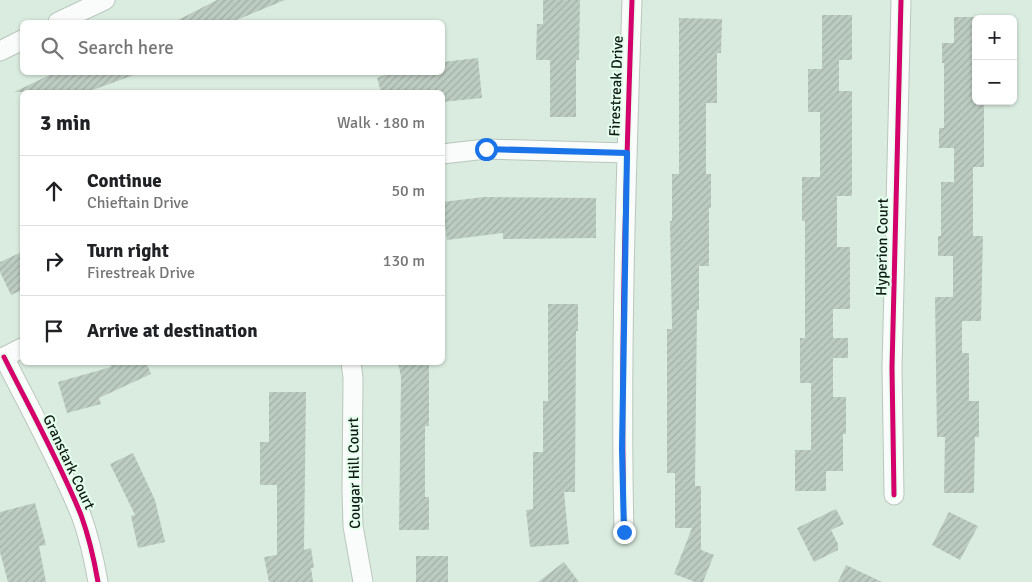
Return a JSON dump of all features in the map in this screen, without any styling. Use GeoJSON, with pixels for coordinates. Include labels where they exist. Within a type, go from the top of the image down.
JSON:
{"type":"FeatureCollection","features":[{"type":"Feature","properties":{"kind":"street"},"geometry":{"type":"LineString","coordinates":[[62,20],[105,0]]}},
{"type":"Feature","properties":{"kind":"street","name":"Firestreak Drive"},"geometry":{"type":"LineString","coordinates":[[624,532],[622,449],[627,153],[632,0]]}},
{"type":"Feature","properties":{"kind":"street","name":"Hyperion Court"},"geometry":{"type":"LineString","coordinates":[[894,495],[892,368],[901,0]]}},
{"type":"Feature","properties":{"kind":"street"},"geometry":{"type":"LineString","coordinates":[[0,51],[20,41]]}},
{"type":"Feature","properties":{"kind":"street"},"geometry":{"type":"LineString","coordinates":[[445,154],[486,149],[627,153]]}},
{"type":"Feature","properties":{"kind":"street"},"geometry":{"type":"LineString","coordinates":[[2,358],[20,349]]}},
{"type":"Feature","properties":{"kind":"street","name":"Granstark Court"},"geometry":{"type":"LineString","coordinates":[[2,358],[38,425],[81,516],[92,549],[98,582]]}},
{"type":"Feature","properties":{"kind":"street","name":"Cougar Hill Court"},"geometry":{"type":"LineString","coordinates":[[351,365],[353,526],[363,582]]}},
{"type":"Feature","properties":{"kind":"building"},"geometry":{"type":"Polygon","coordinates":[[[217,0],[285,0],[237,20],[178,20],[217,0]]]}},
{"type":"Feature","properties":{"kind":"building"},"geometry":{"type":"Polygon","coordinates":[[[543,0],[580,0],[579,60],[576,60],[576,117],[550,117],[550,60],[536,60],[537,24],[543,24],[543,0]]]}},
{"type":"Feature","properties":{"kind":"building"},"geometry":{"type":"Polygon","coordinates":[[[822,15],[852,15],[852,60],[839,60],[839,91],[852,91],[852,196],[837,196],[837,247],[850,247],[850,309],[833,309],[833,338],[848,338],[848,358],[833,358],[833,397],[846,397],[846,434],[843,434],[843,471],[826,471],[826,491],[795,491],[795,450],[811,450],[811,383],[800,383],[800,338],[805,338],[805,221],[802,221],[802,177],[820,177],[820,112],[808,112],[808,69],[822,69],[822,15]]]}},
{"type":"Feature","properties":{"kind":"building"},"geometry":{"type":"Polygon","coordinates":[[[954,17],[972,17],[972,105],[984,105],[984,167],[973,167],[973,236],[983,236],[981,321],[962,321],[962,353],[969,353],[969,401],[979,401],[979,437],[975,437],[974,493],[944,493],[945,437],[937,437],[935,297],[953,297],[953,256],[938,256],[938,236],[941,236],[941,182],[954,182],[954,148],[939,148],[939,128],[944,128],[944,63],[942,63],[942,43],[954,43],[954,17]]]}},
{"type":"Feature","properties":{"kind":"building"},"geometry":{"type":"Polygon","coordinates":[[[679,18],[722,19],[721,53],[717,53],[717,103],[706,103],[706,174],[711,174],[709,266],[699,266],[699,310],[697,310],[695,486],[701,486],[701,550],[714,555],[703,582],[695,582],[674,574],[692,528],[675,528],[675,473],[667,473],[667,329],[672,329],[670,221],[672,221],[672,174],[679,174],[679,18]]]}},
{"type":"Feature","properties":{"kind":"building"},"geometry":{"type":"Polygon","coordinates":[[[478,58],[482,98],[445,102],[445,90],[380,90],[377,78],[384,75],[445,75],[445,62],[478,58]]]}},
{"type":"Feature","properties":{"kind":"building"},"geometry":{"type":"Polygon","coordinates":[[[50,75],[134,75],[93,90],[20,90],[20,92],[14,92],[50,75]]]}},
{"type":"Feature","properties":{"kind":"building"},"geometry":{"type":"Polygon","coordinates":[[[484,197],[596,198],[596,238],[503,239],[503,233],[447,240],[445,202],[484,197]]]}},
{"type":"Feature","properties":{"kind":"building"},"geometry":{"type":"Polygon","coordinates":[[[20,253],[20,291],[11,295],[0,272],[0,262],[20,253]]]}},
{"type":"Feature","properties":{"kind":"building"},"geometry":{"type":"Polygon","coordinates":[[[548,304],[578,304],[578,331],[576,331],[575,492],[564,492],[569,544],[530,547],[526,510],[533,509],[533,452],[543,452],[543,401],[548,401],[548,304]]]}},
{"type":"Feature","properties":{"kind":"building"},"geometry":{"type":"Polygon","coordinates":[[[110,365],[147,365],[151,374],[99,398],[101,404],[67,413],[58,382],[111,367],[110,365]]]}},
{"type":"Feature","properties":{"kind":"building"},"geometry":{"type":"Polygon","coordinates":[[[399,365],[429,365],[429,426],[425,426],[425,497],[429,497],[429,530],[399,530],[401,377],[399,365]]]}},
{"type":"Feature","properties":{"kind":"building"},"geometry":{"type":"Polygon","coordinates":[[[269,392],[306,392],[304,550],[311,548],[314,568],[311,568],[313,582],[269,582],[264,557],[277,555],[277,485],[260,485],[260,442],[269,442],[269,392]]]}},
{"type":"Feature","properties":{"kind":"building"},"geometry":{"type":"Polygon","coordinates":[[[133,453],[155,500],[165,542],[138,548],[131,516],[135,515],[110,464],[133,453]]]}},
{"type":"Feature","properties":{"kind":"building"},"geometry":{"type":"Polygon","coordinates":[[[35,503],[46,545],[39,546],[46,582],[8,582],[0,552],[0,512],[35,503]]]}},
{"type":"Feature","properties":{"kind":"building"},"geometry":{"type":"Polygon","coordinates":[[[836,509],[844,524],[831,530],[838,544],[838,550],[814,562],[797,528],[836,509]]]}},
{"type":"Feature","properties":{"kind":"building"},"geometry":{"type":"Polygon","coordinates":[[[949,512],[978,526],[960,560],[932,545],[949,512]]]}},
{"type":"Feature","properties":{"kind":"building"},"geometry":{"type":"Polygon","coordinates":[[[416,556],[448,556],[448,582],[416,582],[416,556]]]}},
{"type":"Feature","properties":{"kind":"building"},"geometry":{"type":"Polygon","coordinates":[[[564,562],[579,582],[538,582],[564,562]]]}},
{"type":"Feature","properties":{"kind":"building"},"geometry":{"type":"Polygon","coordinates":[[[846,565],[882,582],[838,582],[846,565]]]}},
{"type":"Feature","properties":{"kind":"cycle path"},"geometry":{"type":"LineString","coordinates":[[624,533],[623,333],[632,0]]}},
{"type":"Feature","properties":{"kind":"cycle path"},"geometry":{"type":"LineString","coordinates":[[894,495],[892,368],[901,0]]}},
{"type":"Feature","properties":{"kind":"cycle path"},"geometry":{"type":"LineString","coordinates":[[4,357],[54,455],[81,515],[91,548],[98,582]]}},
{"type":"Feature","properties":{"kind":"route"},"geometry":{"type":"LineString","coordinates":[[486,149],[581,150],[627,153],[622,449],[624,532]]}}]}
